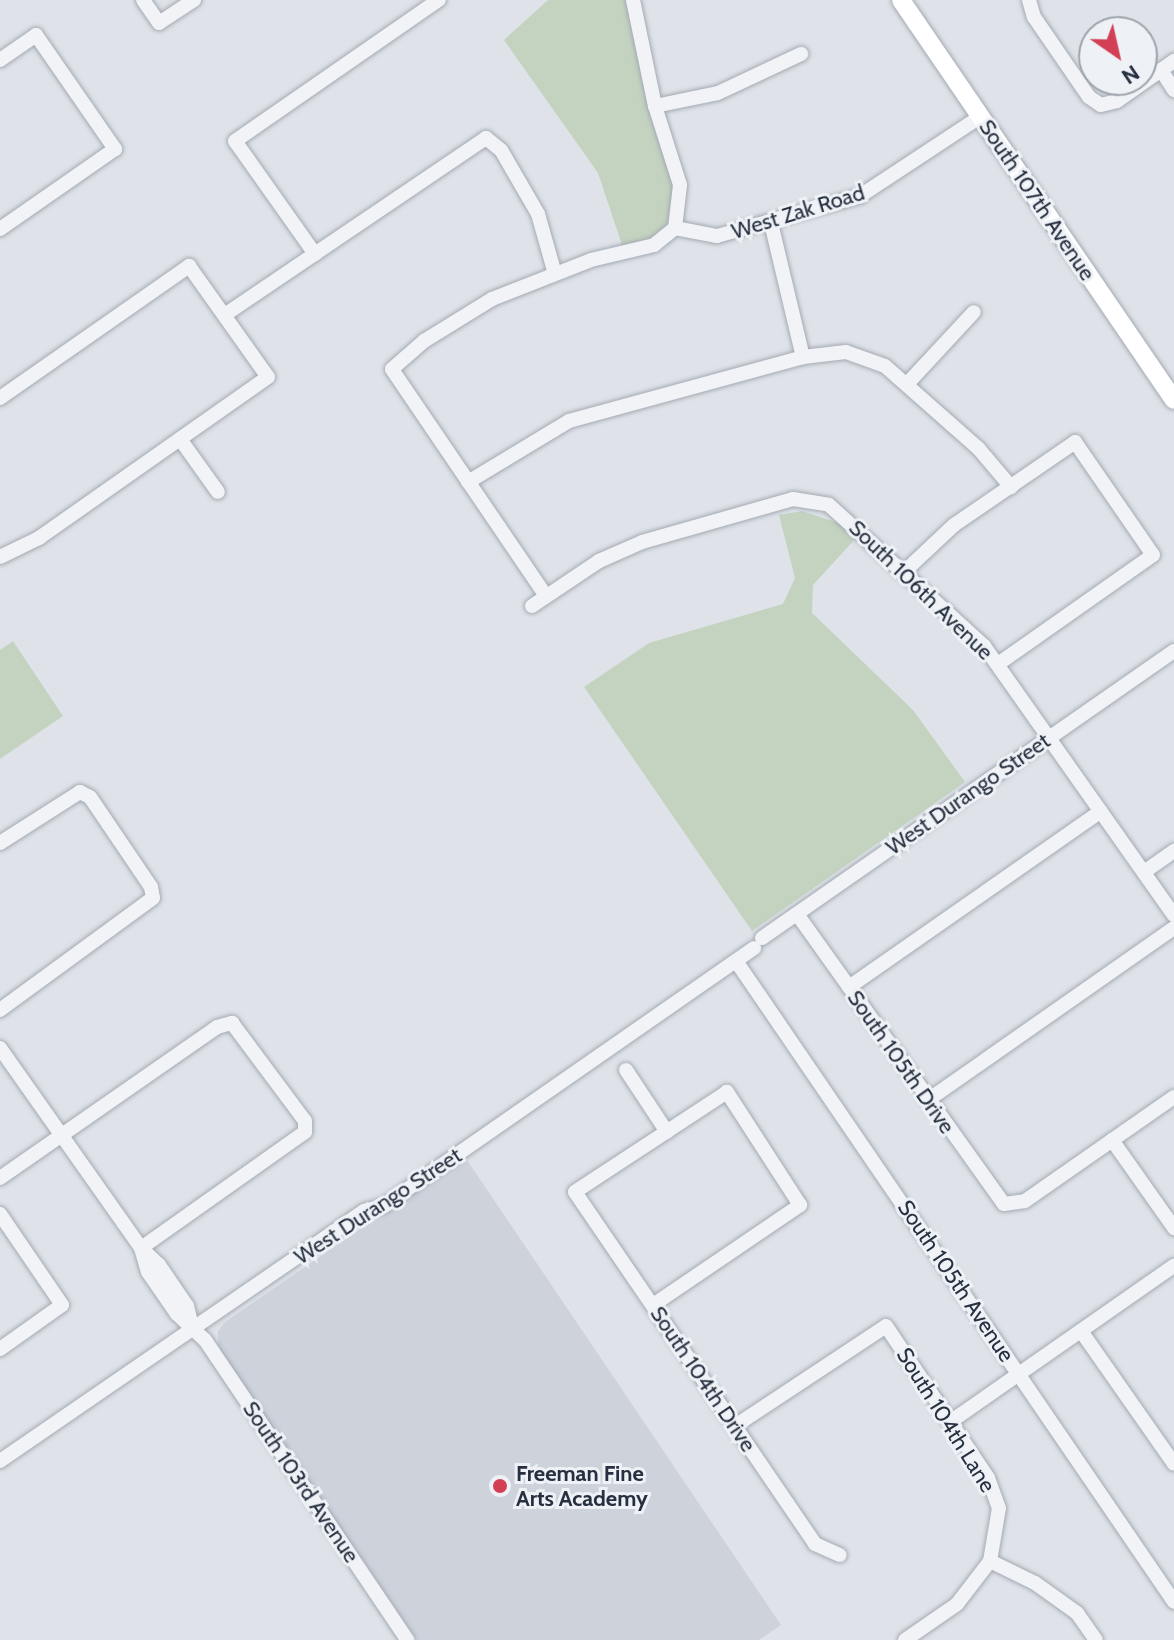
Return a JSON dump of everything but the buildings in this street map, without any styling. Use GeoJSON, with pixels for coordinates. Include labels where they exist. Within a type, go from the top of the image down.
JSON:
{"type":"FeatureCollection","features":[{"type":"Feature","properties":{"kind":"main road","name":"South 107th Avenue"},"geometry":{"type":"LineString","coordinates":[[901,0],[1174,400]]}},
{"type":"Feature","properties":{"kind":"street"},"geometry":{"type":"LineString","coordinates":[[143,0],[159,23],[194,0]]}},
{"type":"Feature","properties":{"kind":"street"},"geometry":{"type":"LineString","coordinates":[[315,254],[235,141],[439,0]]}},
{"type":"Feature","properties":{"kind":"street"},"geometry":{"type":"LineString","coordinates":[[532,606],[546,596],[392,369],[457,319],[555,274],[654,245],[675,228],[680,185],[655,106],[633,0]]}},
{"type":"Feature","properties":{"kind":"street"},"geometry":{"type":"LineString","coordinates":[[1029,0],[1034,17],[1089,97],[1101,105],[1117,101],[1174,61]]}},
{"type":"Feature","properties":{"kind":"street"},"geometry":{"type":"LineString","coordinates":[[0,60],[36,35],[115,149],[0,229]]}},
{"type":"Feature","properties":{"kind":"street"},"geometry":{"type":"LineString","coordinates":[[655,106],[718,93],[801,54]]}},
{"type":"Feature","properties":{"kind":"street"},"geometry":{"type":"LineString","coordinates":[[1161,70],[1174,90]]}},
{"type":"Feature","properties":{"kind":"street","name":"West Zak Road"},"geometry":{"type":"LineString","coordinates":[[675,228],[717,236],[860,196],[980,117]]}},
{"type":"Feature","properties":{"kind":"street"},"geometry":{"type":"LineString","coordinates":[[226,314],[486,138],[507,159],[538,214],[555,274]]}},
{"type":"Feature","properties":{"kind":"street"},"geometry":{"type":"LineString","coordinates":[[771,223],[803,357]]}},
{"type":"Feature","properties":{"kind":"street"},"geometry":{"type":"LineString","coordinates":[[0,398],[189,266],[268,377],[39,538],[0,557]]}},
{"type":"Feature","properties":{"kind":"street"},"geometry":{"type":"LineString","coordinates":[[907,384],[974,312]]}},
{"type":"Feature","properties":{"kind":"street"},"geometry":{"type":"LineString","coordinates":[[468,482],[569,421],[803,357],[857,353],[907,384],[979,449],[1011,487]]}},
{"type":"Feature","properties":{"kind":"street"},"geometry":{"type":"LineString","coordinates":[[180,439],[218,492]]}},
{"type":"Feature","properties":{"kind":"street"},"geometry":{"type":"LineString","coordinates":[[905,571],[941,535],[1075,442],[1153,555],[998,664]]}},
{"type":"Feature","properties":{"kind":"street","name":"South 106th Avenue"},"geometry":{"type":"LineString","coordinates":[[546,596],[599,561],[642,542],[793,499],[829,505],[905,571],[998,664],[1174,915]]}},
{"type":"Feature","properties":{"kind":"street","name":"West Durango Street"},"geometry":{"type":"LineString","coordinates":[[0,1461],[192,1326],[364,1211],[396,1198],[1174,651]]}},
{"type":"Feature","properties":{"kind":"street"},"geometry":{"type":"LineString","coordinates":[[0,843],[80,792],[90,797],[151,887],[153,898],[0,1010]]}},
{"type":"Feature","properties":{"kind":"street"},"geometry":{"type":"LineString","coordinates":[[849,987],[1101,811]]}},
{"type":"Feature","properties":{"kind":"street"},"geometry":{"type":"LineString","coordinates":[[1144,872],[1174,851]]}},
{"type":"Feature","properties":{"kind":"street","name":"South 105th Drive"},"geometry":{"type":"LineString","coordinates":[[797,914],[996,1197],[1009,1206],[1025,1201],[1112,1140]]}},
{"type":"Feature","properties":{"kind":"street"},"geometry":{"type":"LineString","coordinates":[[928,1100],[1174,928]]}},
{"type":"Feature","properties":{"kind":"street","name":"South 105th Avenue"},"geometry":{"type":"LineString","coordinates":[[736,961],[1174,1602]]}},
{"type":"Feature","properties":{"kind":"street"},"geometry":{"type":"LineString","coordinates":[[0,1178],[217,1027],[232,1023],[305,1121],[305,1132],[141,1248]]}},
{"type":"Feature","properties":{"kind":"street","name":"South 103rd Avenue"},"geometry":{"type":"LineString","coordinates":[[0,1048],[141,1248],[187,1306],[192,1326],[407,1640]]}},
{"type":"Feature","properties":{"kind":"street"},"geometry":{"type":"LineString","coordinates":[[626,1070],[667,1132],[727,1092],[800,1205],[653,1305]]}},
{"type":"Feature","properties":{"kind":"street"},"geometry":{"type":"LineString","coordinates":[[1174,1097],[1112,1140],[1174,1228]]}},
{"type":"Feature","properties":{"kind":"street","name":"South 104th Drive"},"geometry":{"type":"LineString","coordinates":[[667,1132],[575,1192],[815,1544],[840,1555]]}},
{"type":"Feature","properties":{"kind":"street"},"geometry":{"type":"LineString","coordinates":[[0,1214],[62,1305],[0,1349]]}},
{"type":"Feature","properties":{"kind":"street"},"geometry":{"type":"LineString","coordinates":[[950,1422],[1174,1266]]}},
{"type":"Feature","properties":{"kind":"street","name":"South 104th Lane"},"geometry":{"type":"LineString","coordinates":[[735,1426],[886,1326],[988,1478],[999,1508],[990,1561]]}},
{"type":"Feature","properties":{"kind":"street"},"geometry":{"type":"LineString","coordinates":[[1081,1331],[1174,1464]]}},
{"type":"Feature","properties":{"kind":"street"},"geometry":{"type":"LineString","coordinates":[[905,1640],[957,1604],[990,1561],[1035,1583],[1077,1613],[1096,1640]]}},
{"type":"Feature","properties":{"kind":"shaded area","name":"Freeman Fine Arts Academy"},"geometry":{"type":"Polygon","coordinates":[[[465,1157],[781,1625],[759,1640],[417,1640],[218,1347],[218,1331],[225,1322],[465,1157]]]}},
{"type":"Feature","properties":{"kind":"green space"},"geometry":{"type":"Polygon","coordinates":[[[548,0],[633,0],[680,185],[675,228],[625,254],[598,173],[504,40],[548,0]]]}},
{"type":"Feature","properties":{"kind":"green space"},"geometry":{"type":"Polygon","coordinates":[[[802,511],[844,525],[856,538],[813,585],[812,613],[913,710],[965,782],[752,931],[584,687],[649,643],[783,604],[795,578],[779,515],[802,511]]]}},
{"type":"Feature","properties":{"kind":"green space"},"geometry":{"type":"Polygon","coordinates":[[[13,641],[63,716],[0,759],[0,650],[13,641]]]}},
{"type":"Feature","properties":{"kind":"place","name":"Freeman Fine Arts Academy"},"geometry":{"type":"Point","coordinates":[500,1486]}}]}
